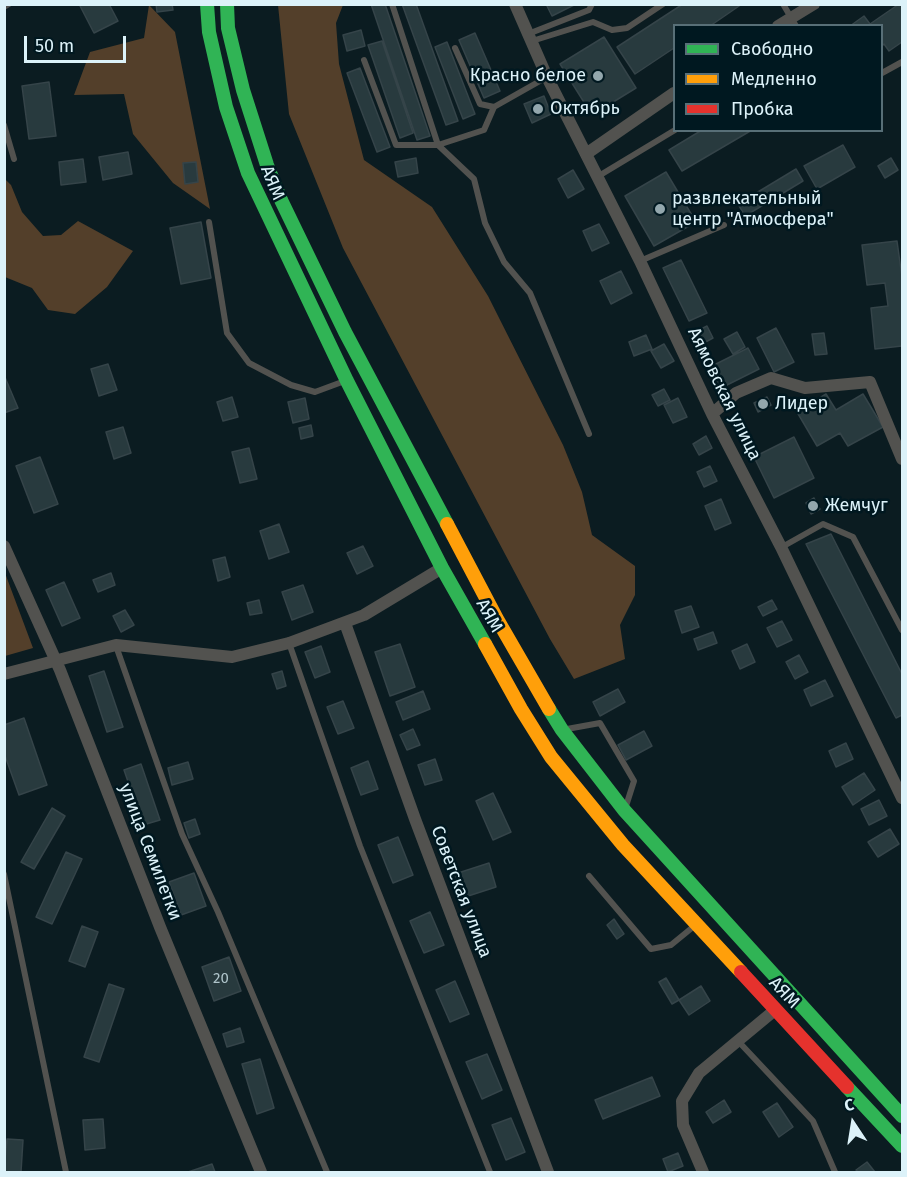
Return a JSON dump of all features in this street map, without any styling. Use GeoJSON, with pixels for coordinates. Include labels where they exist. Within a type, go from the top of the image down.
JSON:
{"type":"FeatureCollection","features":[{"type":"Feature","properties":{"kind":"highway","name":"АЯМ"},"geometry":{"type":"LineString","coordinates":[[207,4],[209,32],[226,107],[248,173],[265,212],[347,381],[442,568],[521,709],[551,757],[623,845],[903,1146]]}},
{"type":"Feature","properties":{"kind":"highway","name":"АЯМ"},"geometry":{"type":"LineString","coordinates":[[227,4],[228,28],[243,90],[267,165],[281,200],[345,332],[497,619],[562,730],[624,810],[903,1116]]}},
{"type":"Feature","properties":{"kind":"street","name":"Аямовская улица"},"geometry":{"type":"LineString","coordinates":[[515,4],[548,77],[640,261],[712,414],[781,547],[903,798]]}},
{"type":"Feature","properties":{"kind":"street"},"geometry":{"type":"LineString","coordinates":[[793,22],[814,4]]}},
{"type":"Feature","properties":{"kind":"street"},"geometry":{"type":"LineString","coordinates":[[586,154],[673,94]]}},
{"type":"Feature","properties":{"kind":"street"},"geometry":{"type":"LineString","coordinates":[[712,414],[736,393],[771,378],[805,388],[870,382],[903,459]]}},
{"type":"Feature","properties":{"kind":"street","name":"улица Семилетки"},"geometry":{"type":"LineString","coordinates":[[4,546],[56,661],[160,927],[261,1173]]}},
{"type":"Feature","properties":{"kind":"street"},"geometry":{"type":"LineString","coordinates":[[4,674],[116,645],[232,657],[289,644],[364,615],[442,568]]}},
{"type":"Feature","properties":{"kind":"street","name":"Советская улица"},"geometry":{"type":"LineString","coordinates":[[345,623],[415,819],[548,1173]]}},
{"type":"Feature","properties":{"kind":"street"},"geometry":{"type":"LineString","coordinates":[[703,1173],[683,1125],[682,1101],[699,1073],[776,1010]]}},
{"type":"Feature","properties":{"kind":"lane"},"geometry":{"type":"LineString","coordinates":[[4,7],[9,4]]}},
{"type":"Feature","properties":{"kind":"lane"},"geometry":{"type":"LineString","coordinates":[[392,4],[438,145],[474,179],[485,223],[504,262],[530,293],[589,434]]}},
{"type":"Feature","properties":{"kind":"lane"},"geometry":{"type":"LineString","coordinates":[[530,38],[589,10],[592,4]]}},
{"type":"Feature","properties":{"kind":"lane"},"geometry":{"type":"LineString","coordinates":[[530,38],[593,22],[612,30],[627,28],[663,4]]}},
{"type":"Feature","properties":{"kind":"lane"},"geometry":{"type":"LineString","coordinates":[[783,4],[793,22]]}},
{"type":"Feature","properties":{"kind":"lane"},"geometry":{"type":"LineString","coordinates":[[455,48],[480,104],[494,107]]}},
{"type":"Feature","properties":{"kind":"lane"},"geometry":{"type":"LineString","coordinates":[[364,60],[396,145],[438,145],[484,130],[494,107],[548,77]]}},
{"type":"Feature","properties":{"kind":"lane"},"geometry":{"type":"LineString","coordinates":[[883,72],[903,62]]}},
{"type":"Feature","properties":{"kind":"lane"},"geometry":{"type":"LineString","coordinates":[[4,125],[14,159]]}},
{"type":"Feature","properties":{"kind":"lane"},"geometry":{"type":"LineString","coordinates":[[597,177],[673,131]]}},
{"type":"Feature","properties":{"kind":"lane"},"geometry":{"type":"LineString","coordinates":[[208,222],[227,333],[249,363],[291,385],[315,392],[347,381]]}},
{"type":"Feature","properties":{"kind":"lane"},"geometry":{"type":"LineString","coordinates":[[640,261],[724,225]]}},
{"type":"Feature","properties":{"kind":"lane"},"geometry":{"type":"LineString","coordinates":[[781,547],[824,524],[853,537],[903,630]]}},
{"type":"Feature","properties":{"kind":"lane"},"geometry":{"type":"LineString","coordinates":[[289,644],[360,846],[490,1173]]}},
{"type":"Feature","properties":{"kind":"lane"},"geometry":{"type":"LineString","coordinates":[[116,645],[182,834],[218,912],[327,1173]]}},
{"type":"Feature","properties":{"kind":"lane"},"geometry":{"type":"LineString","coordinates":[[562,730],[600,723],[634,781],[624,810]]}},
{"type":"Feature","properties":{"kind":"lane"},"geometry":{"type":"LineString","coordinates":[[4,874],[66,1173]]}},
{"type":"Feature","properties":{"kind":"lane"},"geometry":{"type":"LineString","coordinates":[[589,876],[651,949],[671,945],[696,924]]}},
{"type":"Feature","properties":{"kind":"lane"},"geometry":{"type":"LineString","coordinates":[[739,1042],[813,1120],[835,1173]]}},
{"type":"Feature","properties":{"kind":"shaded area"},"geometry":{"type":"Polygon","coordinates":[[[149,5],[175,32],[210,209],[173,183],[133,134],[124,94],[74,95],[90,52],[144,38],[149,5]]]}},
{"type":"Feature","properties":{"kind":"shaded area"},"geometry":{"type":"Polygon","coordinates":[[[278,5],[343,5],[336,23],[339,64],[364,160],[432,207],[488,296],[563,445],[582,492],[592,535],[635,566],[635,595],[620,625],[625,659],[574,679],[550,639],[343,248],[289,114],[278,5]]]}},
{"type":"Feature","properties":{"kind":"shaded area"},"geometry":{"type":"Polygon","coordinates":[[[5,179],[11,185],[22,212],[43,236],[61,235],[78,221],[133,251],[107,287],[75,314],[48,310],[32,288],[5,277],[5,179]]]}},
{"type":"Feature","properties":{"kind":"shaded area"},"geometry":{"type":"Polygon","coordinates":[[[5,573],[33,648],[4,656],[5,573]]]}},
{"type":"Feature","properties":{"kind":"building"},"geometry":{"type":"Polygon","coordinates":[[[79,4],[109,4],[118,21],[94,33],[79,4]]]}},
{"type":"Feature","properties":{"kind":"building"},"geometry":{"type":"Polygon","coordinates":[[[156,4],[172,4],[173,10],[157,12],[156,4]]]}},
{"type":"Feature","properties":{"kind":"building"},"geometry":{"type":"Polygon","coordinates":[[[371,4],[385,4],[430,136],[417,140],[371,4]]]}},
{"type":"Feature","properties":{"kind":"building"},"geometry":{"type":"Polygon","coordinates":[[[402,4],[416,4],[458,121],[446,125],[402,4]]]}},
{"type":"Feature","properties":{"kind":"building"},"geometry":{"type":"Polygon","coordinates":[[[546,4],[576,4],[552,16],[546,4]]]}},
{"type":"Feature","properties":{"kind":"building"},"geometry":{"type":"Polygon","coordinates":[[[683,4],[742,4],[713,24],[673,24],[673,49],[635,74],[617,47],[683,4]]]}},
{"type":"Feature","properties":{"kind":"building"},"geometry":{"type":"Polygon","coordinates":[[[902,4],[902,42],[889,51],[883,45],[883,24],[870,24],[902,4]]]}},
{"type":"Feature","properties":{"kind":"building"},"geometry":{"type":"Polygon","coordinates":[[[864,16],[870,24],[853,24],[864,16]]]}},
{"type":"Feature","properties":{"kind":"building"},"geometry":{"type":"Polygon","coordinates":[[[361,30],[365,46],[347,51],[343,35],[361,30]]]}},
{"type":"Feature","properties":{"kind":"building"},"geometry":{"type":"Polygon","coordinates":[[[475,33],[500,91],[484,98],[459,40],[475,33]]]}},
{"type":"Feature","properties":{"kind":"building","name":"Красно белое"},"geometry":{"type":"Polygon","coordinates":[[[604,37],[636,88],[592,115],[560,64],[604,37]]]}},
{"type":"Feature","properties":{"kind":"building"},"geometry":{"type":"Polygon","coordinates":[[[382,41],[413,133],[400,138],[368,45],[382,41]]]}},
{"type":"Feature","properties":{"kind":"building"},"geometry":{"type":"Polygon","coordinates":[[[447,42],[475,114],[463,119],[435,47],[447,42]]]}},
{"type":"Feature","properties":{"kind":"building"},"geometry":{"type":"Polygon","coordinates":[[[360,68],[390,147],[377,152],[347,73],[360,68]]]}},
{"type":"Feature","properties":{"kind":"building"},"geometry":{"type":"Polygon","coordinates":[[[49,82],[56,136],[29,139],[22,86],[49,82]]]}},
{"type":"Feature","properties":{"kind":"building","name":"Октябрь"},"geometry":{"type":"Polygon","coordinates":[[[544,96],[551,114],[532,123],[524,104],[544,96]]]}},
{"type":"Feature","properties":{"kind":"building"},"geometry":{"type":"Polygon","coordinates":[[[699,132],[749,132],[682,171],[669,150],[699,132]]]}},
{"type":"Feature","properties":{"kind":"building"},"geometry":{"type":"Polygon","coordinates":[[[843,145],[855,167],[817,189],[804,166],[843,145]]]}},
{"type":"Feature","properties":{"kind":"building"},"geometry":{"type":"Polygon","coordinates":[[[128,152],[132,174],[103,180],[99,157],[128,152]]]}},
{"type":"Feature","properties":{"kind":"building"},"geometry":{"type":"Polygon","coordinates":[[[416,158],[418,173],[398,177],[395,162],[416,158]]]}},
{"type":"Feature","properties":{"kind":"building"},"geometry":{"type":"Polygon","coordinates":[[[891,158],[898,170],[885,178],[878,166],[891,158]]]}},
{"type":"Feature","properties":{"kind":"building"},"geometry":{"type":"Polygon","coordinates":[[[83,159],[86,182],[61,185],[59,162],[83,159]]]}},
{"type":"Feature","properties":{"kind":"building"},"geometry":{"type":"Polygon","coordinates":[[[196,162],[198,182],[185,184],[183,163],[196,162]]]}},
{"type":"Feature","properties":{"kind":"building"},"geometry":{"type":"Polygon","coordinates":[[[796,169],[803,181],[745,216],[738,204],[796,169]]]}},
{"type":"Feature","properties":{"kind":"building"},"geometry":{"type":"Polygon","coordinates":[[[573,170],[584,189],[568,198],[558,179],[573,170]]]}},
{"type":"Feature","properties":{"kind":"building","name":"развлекательный центр \"Атмосфера\""},"geometry":{"type":"Polygon","coordinates":[[[666,172],[696,222],[654,246],[625,196],[666,172]]]}},
{"type":"Feature","properties":{"kind":"building"},"geometry":{"type":"Polygon","coordinates":[[[201,222],[211,278],[181,284],[170,228],[201,222]]]}},
{"type":"Feature","properties":{"kind":"building"},"geometry":{"type":"Polygon","coordinates":[[[599,224],[609,243],[592,251],[583,231],[599,224]]]}},
{"type":"Feature","properties":{"kind":"building"},"geometry":{"type":"Polygon","coordinates":[[[897,241],[902,277],[902,346],[875,349],[871,308],[888,306],[885,283],[867,285],[862,245],[897,241]]]}},
{"type":"Feature","properties":{"kind":"building"},"geometry":{"type":"Polygon","coordinates":[[[681,260],[707,313],[689,321],[663,268],[681,260]]]}},
{"type":"Feature","properties":{"kind":"building"},"geometry":{"type":"Polygon","coordinates":[[[621,271],[632,293],[611,304],[600,281],[621,271]]]}},
{"type":"Feature","properties":{"kind":"building"},"geometry":{"type":"Polygon","coordinates":[[[707,326],[713,338],[700,345],[693,333],[707,326]]]}},
{"type":"Feature","properties":{"kind":"building"},"geometry":{"type":"Polygon","coordinates":[[[776,328],[794,362],[774,372],[757,338],[776,328]]]}},
{"type":"Feature","properties":{"kind":"building"},"geometry":{"type":"Polygon","coordinates":[[[737,332],[745,347],[733,354],[724,339],[737,332]]]}},
{"type":"Feature","properties":{"kind":"building"},"geometry":{"type":"Polygon","coordinates":[[[824,333],[827,354],[815,355],[812,334],[824,333]]]}},
{"type":"Feature","properties":{"kind":"building"},"geometry":{"type":"Polygon","coordinates":[[[646,335],[652,349],[634,356],[629,342],[646,335]]]}},
{"type":"Feature","properties":{"kind":"building"},"geometry":{"type":"Polygon","coordinates":[[[664,344],[674,361],[661,368],[651,351],[664,344]]]}},
{"type":"Feature","properties":{"kind":"building"},"geometry":{"type":"Polygon","coordinates":[[[748,348],[759,369],[717,390],[706,369],[748,348]]]}},
{"type":"Feature","properties":{"kind":"building"},"geometry":{"type":"Polygon","coordinates":[[[108,364],[117,390],[99,396],[91,369],[108,364]]]}},
{"type":"Feature","properties":{"kind":"building"},"geometry":{"type":"Polygon","coordinates":[[[4,375],[18,408],[4,413],[4,375]]]}},
{"type":"Feature","properties":{"kind":"building"},"geometry":{"type":"Polygon","coordinates":[[[664,389],[670,400],[658,406],[652,395],[664,389]]]}},
{"type":"Feature","properties":{"kind":"building"},"geometry":{"type":"Polygon","coordinates":[[[826,394],[836,410],[863,394],[883,427],[848,446],[840,433],[817,446],[797,412],[826,394]]]}},
{"type":"Feature","properties":{"kind":"building"},"geometry":{"type":"Polygon","coordinates":[[[232,397],[238,417],[223,421],[217,402],[232,397]]]}},
{"type":"Feature","properties":{"kind":"building","name":"Лидер"},"geometry":{"type":"Polygon","coordinates":[[[767,397],[771,405],[758,412],[754,403],[767,397]]]}},
{"type":"Feature","properties":{"kind":"building"},"geometry":{"type":"Polygon","coordinates":[[[305,398],[309,419],[293,423],[288,402],[305,398]]]}},
{"type":"Feature","properties":{"kind":"building"},"geometry":{"type":"Polygon","coordinates":[[[678,398],[687,417],[673,423],[664,405],[678,398]]]}},
{"type":"Feature","properties":{"kind":"building"},"geometry":{"type":"Polygon","coordinates":[[[311,425],[313,436],[301,439],[299,428],[311,425]]]}},
{"type":"Feature","properties":{"kind":"building"},"geometry":{"type":"Polygon","coordinates":[[[123,427],[131,453],[114,459],[106,432],[123,427]]]}},
{"type":"Feature","properties":{"kind":"building"},"geometry":{"type":"Polygon","coordinates":[[[706,436],[712,448],[699,455],[693,444],[706,436]]]}},
{"type":"Feature","properties":{"kind":"building"},"geometry":{"type":"Polygon","coordinates":[[[794,437],[814,478],[774,498],[754,457],[794,437]]]}},
{"type":"Feature","properties":{"kind":"building"},"geometry":{"type":"Polygon","coordinates":[[[249,448],[257,479],[240,483],[232,452],[249,448]]]}},
{"type":"Feature","properties":{"kind":"building"},"geometry":{"type":"Polygon","coordinates":[[[40,457],[58,504],[34,513],[16,466],[40,457]]]}},
{"type":"Feature","properties":{"kind":"building"},"geometry":{"type":"Polygon","coordinates":[[[710,466],[717,481],[704,487],[697,472],[710,466]]]}},
{"type":"Feature","properties":{"kind":"building","name":"Жемчуг"},"geometry":{"type":"Polygon","coordinates":[[[814,498],[820,509],[811,514],[806,503],[814,498]]]}},
{"type":"Feature","properties":{"kind":"building"},"geometry":{"type":"Polygon","coordinates":[[[721,499],[731,523],[715,530],[705,506],[721,499]]]}},
{"type":"Feature","properties":{"kind":"building"},"geometry":{"type":"Polygon","coordinates":[[[279,524],[289,552],[269,559],[260,531],[279,524]]]}},
{"type":"Feature","properties":{"kind":"building"},"geometry":{"type":"Polygon","coordinates":[[[831,534],[902,674],[902,715],[896,718],[806,544],[831,534]]]}},
{"type":"Feature","properties":{"kind":"building"},"geometry":{"type":"Polygon","coordinates":[[[363,546],[373,566],[357,574],[347,553],[363,546]]]}},
{"type":"Feature","properties":{"kind":"building"},"geometry":{"type":"Polygon","coordinates":[[[225,557],[230,577],[218,581],[213,560],[225,557]]]}},
{"type":"Feature","properties":{"kind":"building"},"geometry":{"type":"Polygon","coordinates":[[[111,573],[115,585],[98,592],[93,580],[111,573]]]}},
{"type":"Feature","properties":{"kind":"building"},"geometry":{"type":"Polygon","coordinates":[[[64,582],[80,618],[62,626],[46,590],[64,582]]]}},
{"type":"Feature","properties":{"kind":"building"},"geometry":{"type":"Polygon","coordinates":[[[303,585],[313,612],[292,620],[282,592],[303,585]]]}},
{"type":"Feature","properties":{"kind":"building"},"geometry":{"type":"Polygon","coordinates":[[[259,600],[262,613],[250,615],[247,603],[259,600]]]}},
{"type":"Feature","properties":{"kind":"building"},"geometry":{"type":"Polygon","coordinates":[[[772,600],[777,609],[763,616],[758,607],[772,600]]]}},
{"type":"Feature","properties":{"kind":"building"},"geometry":{"type":"Polygon","coordinates":[[[691,606],[699,627],[682,633],[675,611],[691,606]]]}},
{"type":"Feature","properties":{"kind":"building"},"geometry":{"type":"Polygon","coordinates":[[[125,610],[134,625],[121,632],[113,616],[125,610]]]}},
{"type":"Feature","properties":{"kind":"building"},"geometry":{"type":"Polygon","coordinates":[[[782,621],[792,640],[777,647],[767,628],[782,621]]]}},
{"type":"Feature","properties":{"kind":"building"},"geometry":{"type":"Polygon","coordinates":[[[713,632],[717,643],[698,650],[694,639],[713,632]]]}},
{"type":"Feature","properties":{"kind":"building"},"geometry":{"type":"Polygon","coordinates":[[[400,644],[415,687],[390,696],[375,652],[400,644]]]}},
{"type":"Feature","properties":{"kind":"building"},"geometry":{"type":"Polygon","coordinates":[[[747,644],[755,662],[740,669],[732,651],[747,644]]]}},
{"type":"Feature","properties":{"kind":"building"},"geometry":{"type":"Polygon","coordinates":[[[321,646],[330,672],[315,678],[305,652],[321,646]]]}},
{"type":"Feature","properties":{"kind":"building"},"geometry":{"type":"Polygon","coordinates":[[[799,655],[808,672],[795,679],[786,662],[799,655]]]}},
{"type":"Feature","properties":{"kind":"building"},"geometry":{"type":"Polygon","coordinates":[[[104,671],[123,727],[107,732],[89,676],[104,671]]]}},
{"type":"Feature","properties":{"kind":"building"},"geometry":{"type":"Polygon","coordinates":[[[282,671],[286,686],[277,689],[272,674],[282,671]]]}},
{"type":"Feature","properties":{"kind":"building"},"geometry":{"type":"Polygon","coordinates":[[[825,680],[833,696],[811,706],[804,690],[825,680]]]}},
{"type":"Feature","properties":{"kind":"building"},"geometry":{"type":"Polygon","coordinates":[[[618,689],[625,702],[600,716],[593,702],[618,689]]]}},
{"type":"Feature","properties":{"kind":"building"},"geometry":{"type":"Polygon","coordinates":[[[423,691],[430,709],[403,720],[396,702],[423,691]]]}},
{"type":"Feature","properties":{"kind":"building"},"geometry":{"type":"Polygon","coordinates":[[[343,701],[354,728],[338,734],[327,707],[343,701]]]}},
{"type":"Feature","properties":{"kind":"building"},"geometry":{"type":"Polygon","coordinates":[[[24,718],[47,785],[19,795],[4,753],[4,725],[24,718]]]}},
{"type":"Feature","properties":{"kind":"building"},"geometry":{"type":"Polygon","coordinates":[[[413,729],[420,745],[407,750],[400,735],[413,729]]]}},
{"type":"Feature","properties":{"kind":"building"},"geometry":{"type":"Polygon","coordinates":[[[644,731],[652,746],[626,760],[618,745],[644,731]]]}},
{"type":"Feature","properties":{"kind":"building"},"geometry":{"type":"Polygon","coordinates":[[[846,743],[853,759],[836,767],[829,751],[846,743]]]}},
{"type":"Feature","properties":{"kind":"building"},"geometry":{"type":"Polygon","coordinates":[[[435,759],[442,780],[425,785],[418,765],[435,759]]]}},
{"type":"Feature","properties":{"kind":"building"},"geometry":{"type":"Polygon","coordinates":[[[368,761],[378,789],[361,795],[351,768],[368,761]]]}},
{"type":"Feature","properties":{"kind":"building"},"geometry":{"type":"Polygon","coordinates":[[[188,762],[193,779],[172,785],[168,768],[188,762]]]}},
{"type":"Feature","properties":{"kind":"building"},"geometry":{"type":"Polygon","coordinates":[[[141,764],[160,820],[143,825],[124,770],[141,764]]]}},
{"type":"Feature","properties":{"kind":"building"},"geometry":{"type":"Polygon","coordinates":[[[864,773],[875,790],[853,805],[842,787],[864,773]]]}},
{"type":"Feature","properties":{"kind":"building"},"geometry":{"type":"Polygon","coordinates":[[[493,793],[511,832],[493,840],[476,801],[493,793]]]}},
{"type":"Feature","properties":{"kind":"building"},"geometry":{"type":"Polygon","coordinates":[[[879,800],[887,816],[869,825],[861,809],[879,800]]]}},
{"type":"Feature","properties":{"kind":"building"},"geometry":{"type":"Polygon","coordinates":[[[52,808],[65,816],[34,869],[21,862],[52,808]]]}},
{"type":"Feature","properties":{"kind":"building"},"geometry":{"type":"Polygon","coordinates":[[[195,819],[200,834],[189,838],[184,823],[195,819]]]}},
{"type":"Feature","properties":{"kind":"building"},"geometry":{"type":"Polygon","coordinates":[[[890,829],[899,844],[878,857],[868,842],[890,829]]]}},
{"type":"Feature","properties":{"kind":"building"},"geometry":{"type":"Polygon","coordinates":[[[398,837],[413,875],[393,883],[378,845],[398,837]]]}},
{"type":"Feature","properties":{"kind":"building"},"geometry":{"type":"Polygon","coordinates":[[[66,852],[82,859],[52,924],[36,917],[66,852]]]}},
{"type":"Feature","properties":{"kind":"building"},"geometry":{"type":"Polygon","coordinates":[[[489,863],[496,887],[462,898],[455,874],[489,863]]]}},
{"type":"Feature","properties":{"kind":"building"},"geometry":{"type":"Polygon","coordinates":[[[194,873],[206,906],[181,915],[169,882],[194,873]]]}},
{"type":"Feature","properties":{"kind":"building"},"geometry":{"type":"Polygon","coordinates":[[[430,912],[444,945],[424,953],[410,921],[430,912]]]}},
{"type":"Feature","properties":{"kind":"building"},"geometry":{"type":"Polygon","coordinates":[[[614,919],[624,934],[617,939],[607,925],[614,919]]]}},
{"type":"Feature","properties":{"kind":"building"},"geometry":{"type":"Polygon","coordinates":[[[82,926],[98,932],[85,967],[69,961],[82,926]]]}},
{"type":"Feature","properties":{"kind":"building"},"geometry":{"type":"Polygon","coordinates":[[[229,957],[241,991],[214,1001],[202,967],[229,957]]]}},
{"type":"Feature","properties":{"kind":"building"},"geometry":{"type":"Polygon","coordinates":[[[666,978],[679,1000],[672,1004],[659,982],[666,978]]]}},
{"type":"Feature","properties":{"kind":"building"},"geometry":{"type":"Polygon","coordinates":[[[455,981],[469,1014],[450,1022],[436,990],[455,981]]]}},
{"type":"Feature","properties":{"kind":"building"},"geometry":{"type":"Polygon","coordinates":[[[109,984],[124,989],[99,1062],[84,1057],[109,984]]]}},
{"type":"Feature","properties":{"kind":"building"},"geometry":{"type":"Polygon","coordinates":[[[701,986],[710,1001],[689,1015],[679,1000],[701,986]]]}},
{"type":"Feature","properties":{"kind":"building"},"geometry":{"type":"Polygon","coordinates":[[[240,1028],[244,1042],[227,1047],[223,1034],[240,1028]]]}},
{"type":"Feature","properties":{"kind":"building"},"geometry":{"type":"Polygon","coordinates":[[[487,1054],[502,1090],[482,1099],[466,1062],[487,1054]]]}},
{"type":"Feature","properties":{"kind":"building"},"geometry":{"type":"Polygon","coordinates":[[[260,1059],[274,1108],[257,1114],[242,1064],[260,1059]]]}},
{"type":"Feature","properties":{"kind":"building"},"geometry":{"type":"Polygon","coordinates":[[[652,1077],[660,1096],[603,1119],[595,1100],[652,1077]]]}},
{"type":"Feature","properties":{"kind":"building"},"geometry":{"type":"Polygon","coordinates":[[[724,1100],[731,1112],[713,1123],[706,1112],[724,1100]]]}},
{"type":"Feature","properties":{"kind":"building"},"geometry":{"type":"Polygon","coordinates":[[[777,1103],[793,1127],[779,1137],[763,1112],[777,1103]]]}},
{"type":"Feature","properties":{"kind":"building"},"geometry":{"type":"Polygon","coordinates":[[[511,1118],[525,1152],[506,1160],[492,1125],[511,1118]]]}},
{"type":"Feature","properties":{"kind":"building"},"geometry":{"type":"Polygon","coordinates":[[[103,1119],[105,1148],[85,1150],[83,1120],[103,1119]]]}},
{"type":"Feature","properties":{"kind":"building"},"geometry":{"type":"Polygon","coordinates":[[[7,1139],[23,1140],[21,1172],[4,1172],[7,1139]]]}},
{"type":"Feature","properties":{"kind":"building"},"geometry":{"type":"Polygon","coordinates":[[[678,1153],[683,1166],[668,1172],[663,1159],[678,1153]]]}},
{"type":"Feature","properties":{"kind":"building"},"geometry":{"type":"Polygon","coordinates":[[[867,1162],[875,1172],[856,1170],[867,1162]]]}},
{"type":"Feature","properties":{"kind":"building"},"geometry":{"type":"Polygon","coordinates":[[[212,1164],[215,1172],[188,1172],[212,1164]]]}},
{"type":"Feature","properties":{"kind":"traffic: fast"},"geometry":{"type":"LineString","coordinates":[[207,4],[209,32],[226,107],[248,173],[347,381],[442,568],[485,644]]}},
{"type":"Feature","properties":{"kind":"traffic: fast"},"geometry":{"type":"LineString","coordinates":[[227,4],[228,28],[243,90],[267,165],[281,200],[345,332],[447,524]]}},
{"type":"Feature","properties":{"kind":"traffic: fast"},"geometry":{"type":"LineString","coordinates":[[549,709],[562,730],[624,810],[902,1116]]}},
{"type":"Feature","properties":{"kind":"traffic: fast"},"geometry":{"type":"LineString","coordinates":[[847,1087],[902,1146]]}},
{"type":"Feature","properties":{"kind":"traffic: slow"},"geometry":{"type":"LineString","coordinates":[[447,524],[497,619],[549,709]]}},
{"type":"Feature","properties":{"kind":"traffic: slow"},"geometry":{"type":"LineString","coordinates":[[485,644],[551,757],[623,845],[741,972]]}},
{"type":"Feature","properties":{"kind":"traffic: jam"},"geometry":{"type":"LineString","coordinates":[[741,972],[847,1087]]}},
{"type":"Feature","properties":{"kind":"place","name":"Красно белое"},"geometry":{"type":"Point","coordinates":[598,76]}},
{"type":"Feature","properties":{"kind":"place","name":"Октябрь"},"geometry":{"type":"Point","coordinates":[538,109]}},
{"type":"Feature","properties":{"kind":"place","name":"развлекательный центр \"Атмосфера\""},"geometry":{"type":"Point","coordinates":[660,209]}},
{"type":"Feature","properties":{"kind":"place","name":"Лидер"},"geometry":{"type":"Point","coordinates":[763,404]}},
{"type":"Feature","properties":{"kind":"place","name":"Жемчуг"},"geometry":{"type":"Point","coordinates":[813,506]}}]}
